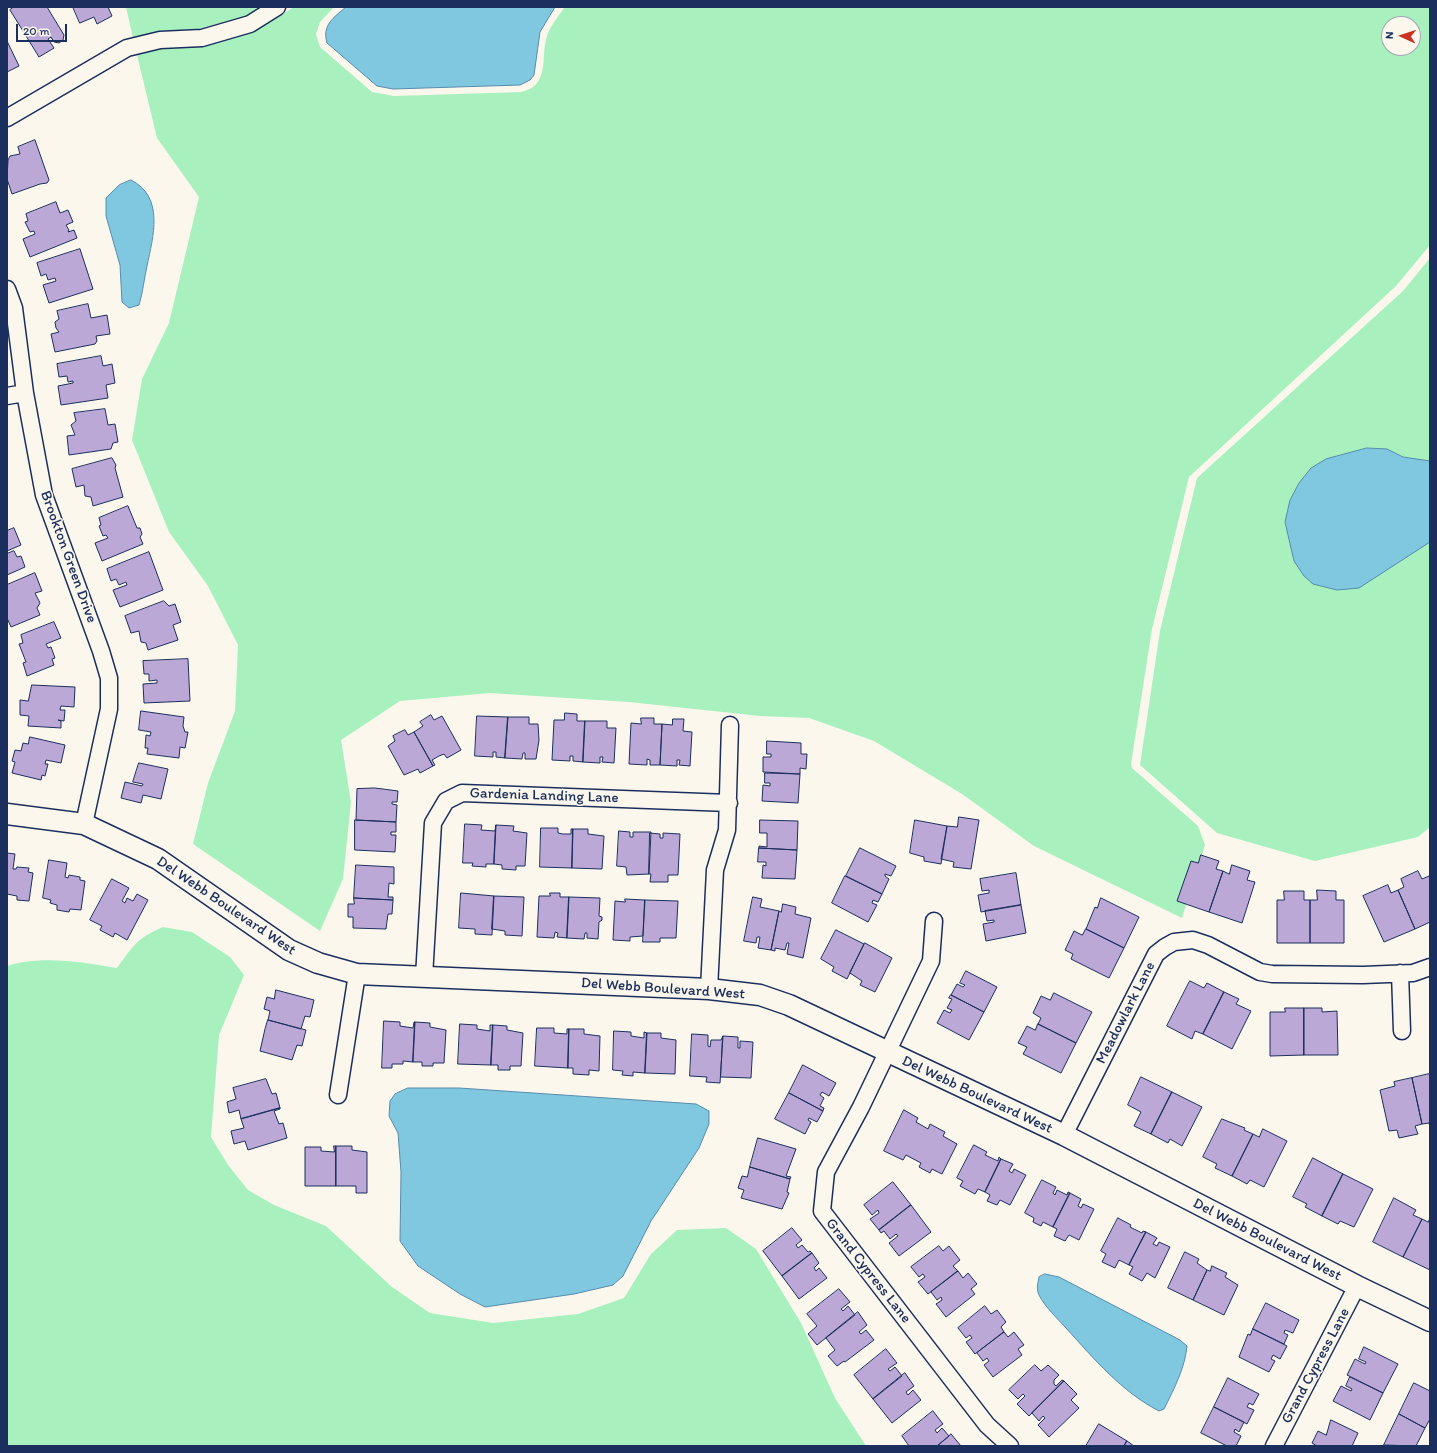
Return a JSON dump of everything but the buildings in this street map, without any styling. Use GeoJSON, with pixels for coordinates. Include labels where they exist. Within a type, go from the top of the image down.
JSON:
{"type":"FeatureCollection","features":[{"type":"Feature","properties":{"kind":"street"},"geometry":{"type":"LineString","coordinates":[[7,118],[127,48],[160,40],[202,38],[250,24],[277,7]]}},
{"type":"Feature","properties":{"kind":"street","name":"Brookton Green Drive"},"geometry":{"type":"LineString","coordinates":[[7,289],[14,308],[25,393],[44,495],[101,650],[109,678],[109,709],[84,824]]}},
{"type":"Feature","properties":{"kind":"street"},"geometry":{"type":"LineString","coordinates":[[7,396],[25,393]]}},
{"type":"Feature","properties":{"kind":"street"},"geometry":{"type":"LineString","coordinates":[[709,989],[715,870],[727,830],[729,803],[730,725]]}},
{"type":"Feature","properties":{"kind":"street","name":"Gardenia Landing Lane"},"geometry":{"type":"LineString","coordinates":[[424,977],[434,823],[446,801],[462,793],[729,803]]}},
{"type":"Feature","properties":{"kind":"street","name":"Del Webb Boulevard West"},"geometry":{"type":"LineString","coordinates":[[7,814],[84,824],[158,860],[289,950],[318,963],[357,974],[709,989],[760,995],[789,1005],[1064,1135],[1358,1286],[1430,1321]]}},
{"type":"Feature","properties":{"kind":"street","name":"Grand Cypress Lane"},"geometry":{"type":"LineString","coordinates":[[934,921],[931,961],[888,1053],[826,1172],[822,1211],[987,1425],[1010,1446]]}},
{"type":"Feature","properties":{"kind":"street","name":"Meadowlark Lane"},"geometry":{"type":"LineString","coordinates":[[1064,1135],[1156,954],[1169,944],[1184,940],[1193,940],[1208,945],[1256,970],[1272,974],[1400,974],[1413,973],[1430,967]]}},
{"type":"Feature","properties":{"kind":"street"},"geometry":{"type":"LineString","coordinates":[[338,1095],[357,974]]}},
{"type":"Feature","properties":{"kind":"street"},"geometry":{"type":"LineString","coordinates":[[1400,974],[1402,1031]]}},
{"type":"Feature","properties":{"kind":"street","name":"Grand Cypress Lane"},"geometry":{"type":"LineString","coordinates":[[1274,1446],[1358,1286]]}},
{"type":"Feature","properties":{"kind":"green space"},"geometry":{"type":"Polygon","coordinates":[[[126,7],[260,7],[245,16],[200,29],[159,31],[133,38],[126,7]]]}},
{"type":"Feature","properties":{"kind":"green space"},"geometry":{"type":"Polygon","coordinates":[[[294,7],[334,7],[320,22],[316,34],[320,47],[372,92],[394,96],[521,92],[531,88],[537,83],[541,76],[548,33],[565,7],[1430,7],[1430,245],[1396,286],[1189,477],[1152,629],[1131,764],[1132,768],[1198,826],[1205,845],[1182,918],[1034,846],[962,794],[874,741],[809,718],[760,716],[629,702],[490,693],[400,701],[341,740],[351,802],[343,879],[320,931],[193,844],[208,783],[235,711],[238,645],[208,586],[169,532],[132,440],[142,379],[169,323],[199,197],[157,138],[137,55],[161,48],[205,46],[255,31],[294,7]]]}},
{"type":"Feature","properties":{"kind":"green space"},"geometry":{"type":"Polygon","coordinates":[[[1430,258],[1430,827],[1418,837],[1315,861],[1217,833],[1140,765],[1160,631],[1197,478],[1403,291],[1430,258]]]}},
{"type":"Feature","properties":{"kind":"green space"},"geometry":{"type":"Polygon","coordinates":[[[163,927],[192,932],[230,957],[244,975],[219,1035],[211,1137],[228,1165],[248,1190],[274,1205],[326,1226],[392,1287],[430,1313],[493,1323],[578,1314],[624,1298],[651,1254],[677,1230],[726,1228],[756,1249],[801,1323],[835,1398],[866,1446],[7,1446],[7,966],[48,960],[76,962],[117,968],[137,943],[147,935],[163,927]]]}},
{"type":"Feature","properties":{"kind":"water"},"geometry":{"type":"Polygon","coordinates":[[[346,7],[555,7],[540,32],[534,75],[530,80],[520,85],[393,89],[377,86],[327,43],[327,27],[333,18],[346,7]]]}},
{"type":"Feature","properties":{"kind":"water"},"geometry":{"type":"Polygon","coordinates":[[[131,180],[142,187],[149,197],[153,207],[154,231],[139,305],[129,308],[122,302],[120,265],[106,216],[106,198],[119,185],[131,180]]]}},
{"type":"Feature","properties":{"kind":"water"},"geometry":{"type":"Polygon","coordinates":[[[1367,448],[1387,449],[1403,457],[1430,461],[1430,542],[1359,588],[1337,590],[1313,584],[1304,576],[1294,561],[1285,522],[1290,500],[1299,483],[1311,468],[1326,459],[1367,448]]]}},
{"type":"Feature","properties":{"kind":"water"},"geometry":{"type":"Polygon","coordinates":[[[408,1088],[459,1088],[696,1104],[709,1111],[709,1124],[699,1148],[651,1221],[623,1276],[613,1285],[574,1294],[485,1307],[460,1294],[418,1266],[400,1241],[401,1172],[398,1133],[389,1116],[390,1101],[395,1094],[408,1088]]]}},
{"type":"Feature","properties":{"kind":"water"},"geometry":{"type":"Polygon","coordinates":[[[1045,1274],[1059,1277],[1180,1340],[1187,1346],[1184,1362],[1164,1409],[1159,1411],[1121,1385],[1098,1363],[1051,1312],[1044,1304],[1038,1290],[1039,1277],[1045,1274]]]}}]}
